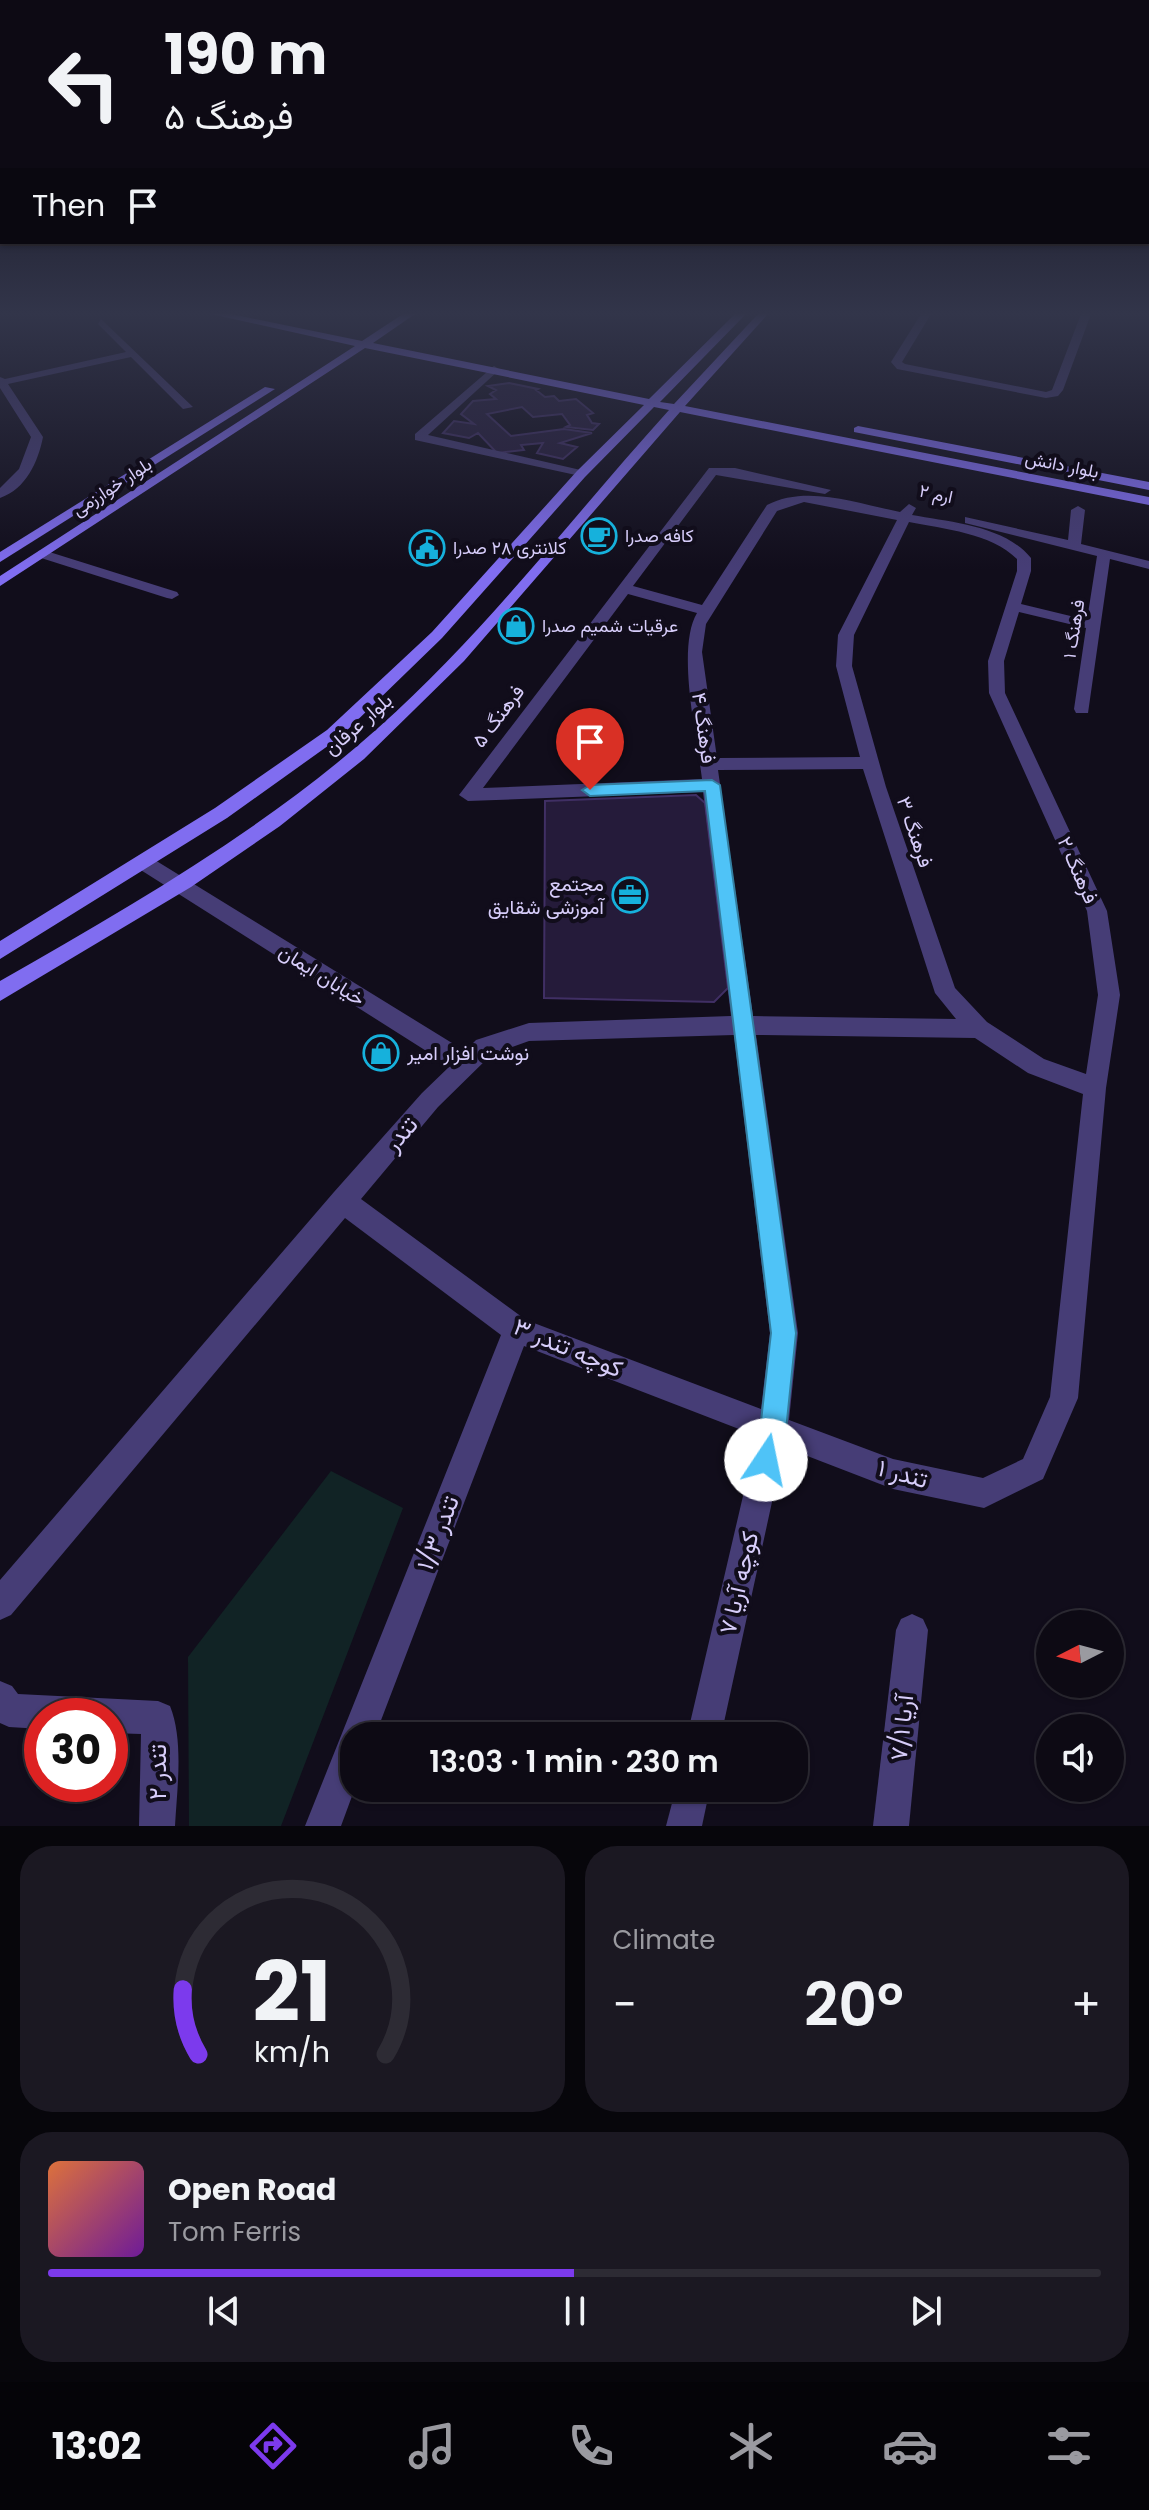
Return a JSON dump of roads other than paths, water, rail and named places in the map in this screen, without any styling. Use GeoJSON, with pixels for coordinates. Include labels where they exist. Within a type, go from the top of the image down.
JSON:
{"type":"FeatureCollection","features":[{"type":"Feature","properties":{"kind":"main road","name":"بلوار خوارزمی"},"geometry":{"type":"LineString","coordinates":[[0,558],[253,399]]}},
{"type":"Feature","properties":{"kind":"main road","name":"بلوار خوارزمی"},"geometry":{"type":"LineString","coordinates":[[0,582],[270,399]]}},
{"type":"Feature","properties":{"kind":"main road","name":"بلوار عرفان"},"geometry":{"type":"LineString","coordinates":[[0,951],[221,813],[333,734],[437,635],[648,399]]}},
{"type":"Feature","properties":{"kind":"main road","name":"بلوار دانش"},"geometry":{"type":"LineString","coordinates":[[669,399],[1149,501]]}},
{"type":"Feature","properties":{"kind":"main road","name":"بلوار عرفان"},"geometry":{"type":"LineString","coordinates":[[0,992],[179,886],[349,763],[425,694],[683,399]]}},
{"type":"Feature","properties":{"kind":"main road","name":"بلوار دانش"},"geometry":{"type":"LineString","coordinates":[[680,402],[1149,486]]}},
{"type":"Feature","properties":{"kind":"street"},"geometry":{"type":"LineString","coordinates":[[0,494],[17,483],[32,462],[37,437],[12,399]]}},
{"type":"Feature","properties":{"kind":"street"},"geometry":{"type":"LineString","coordinates":[[179,399],[187,407]]}},
{"type":"Feature","properties":{"kind":"street"},"geometry":{"type":"LineString","coordinates":[[459,399],[419,437],[581,474]]}},
{"type":"Feature","properties":{"kind":"street","name":"ارم ۲"},"geometry":{"type":"LineString","coordinates":[[713,471],[735,472],[906,512],[1074,545],[1149,565]]}},
{"type":"Feature","properties":{"kind":"street","name":"فرهنگ ۵"},"geometry":{"type":"LineString","coordinates":[[712,785],[468,795],[713,471]]}},
{"type":"Feature","properties":{"kind":"street","name":"فرهنگ ۲"},"geometry":{"type":"LineString","coordinates":[[804,498],[906,512],[1010,544],[1024,558],[1024,571],[996,661],[997,693],[1097,911],[1109,995],[1095,1088],[1064,1398],[1033,1469]]}},
{"type":"Feature","properties":{"kind":"street","name":"فرهنگ ۴"},"geometry":{"type":"LineString","coordinates":[[773,1430],[784,1333],[694,652],[698,624],[772,508],[804,498]]}},
{"type":"Feature","properties":{"kind":"street"},"geometry":{"type":"LineString","coordinates":[[1074,545],[1078,510]]}},
{"type":"Feature","properties":{"kind":"street","name":"فرهنگ ۳"},"geometry":{"type":"LineString","coordinates":[[906,512],[846,635],[844,666],[870,763],[946,993],[979,1029],[1036,1066],[1095,1088]]}},
{"type":"Feature","properties":{"kind":"street"},"geometry":{"type":"LineString","coordinates":[[43,554],[172,595]]}},
{"type":"Feature","properties":{"kind":"street","name":"فرهنگ ۱"},"geometry":{"type":"LineString","coordinates":[[1082,709],[1104,555]]}},
{"type":"Feature","properties":{"kind":"street"},"geometry":{"type":"LineString","coordinates":[[623,588],[706,611]]}},
{"type":"Feature","properties":{"kind":"street"},"geometry":{"type":"LineString","coordinates":[[1011,606],[1095,626]]}},
{"type":"Feature","properties":{"kind":"street"},"geometry":{"type":"LineString","coordinates":[[709,764],[870,763]]}},
{"type":"Feature","properties":{"kind":"street","name":"خیابان ایمان"},"geometry":{"type":"LineString","coordinates":[[143,862],[466,1064]]}},
{"type":"Feature","properties":{"kind":"street","name":"تندر"},"geometry":{"type":"LineString","coordinates":[[0,1604],[430,1100],[484,1047],[529,1032],[744,1025],[979,1029]]}},
{"type":"Feature","properties":{"kind":"street","name":"کوچه تندر ۳"},"geometry":{"type":"LineString","coordinates":[[343,1201],[517,1330],[773,1430]]}},
{"type":"Feature","properties":{"kind":"street","name":"تندر ۱/۳"},"geometry":{"type":"LineString","coordinates":[[363,1722],[517,1330]]}},
{"type":"Feature","properties":{"kind":"street","name":"تندر ۱"},"geometry":{"type":"LineString","coordinates":[[773,1430],[893,1474],[984,1493],[1033,1469]]}},
{"type":"Feature","properties":{"kind":"street","name":"کوچه آریا ۷"},"geometry":{"type":"LineString","coordinates":[[707,1722],[773,1430]]}},
{"type":"Feature","properties":{"kind":"street","name":"آریا ۷/۱"},"geometry":{"type":"LineString","coordinates":[[891,1826],[912,1630]]}},
{"type":"Feature","properties":{"kind":"street","name":"تندر ۲"},"geometry":{"type":"LineString","coordinates":[[0,1698],[9,1710],[24,1711]]}},
{"type":"Feature","properties":{"kind":"street","name":"تندر ۲"},"geometry":{"type":"LineString","coordinates":[[128,1717],[158,1718],[160,1782],[157,1826]]}},
{"type":"Feature","properties":{"kind":"street"},"geometry":{"type":"LineString","coordinates":[[323,1826],[340,1783]]}},
{"type":"Feature","properties":{"kind":"street"},"geometry":{"type":"LineString","coordinates":[[684,1826],[690,1802]]}},
{"type":"Feature","properties":{"kind":"place","name":"کافه صدرا"},"geometry":{"type":"Point","coordinates":[599,536]}},
{"type":"Feature","properties":{"kind":"place","name":"کلانتری ۲۸ صدرا"},"geometry":{"type":"Point","coordinates":[427,548]}},
{"type":"Feature","properties":{"kind":"place","name":"عرقیات شمیم صدرا"},"geometry":{"type":"Point","coordinates":[516,626]}},
{"type":"Feature","properties":{"kind":"place","name":"مجتمع آموزشی شقایق"},"geometry":{"type":"Point","coordinates":[630,895]}},
{"type":"Feature","properties":{"kind":"place","name":"نوشت افزار امیر"},"geometry":{"type":"Point","coordinates":[381,1053]}}]}
